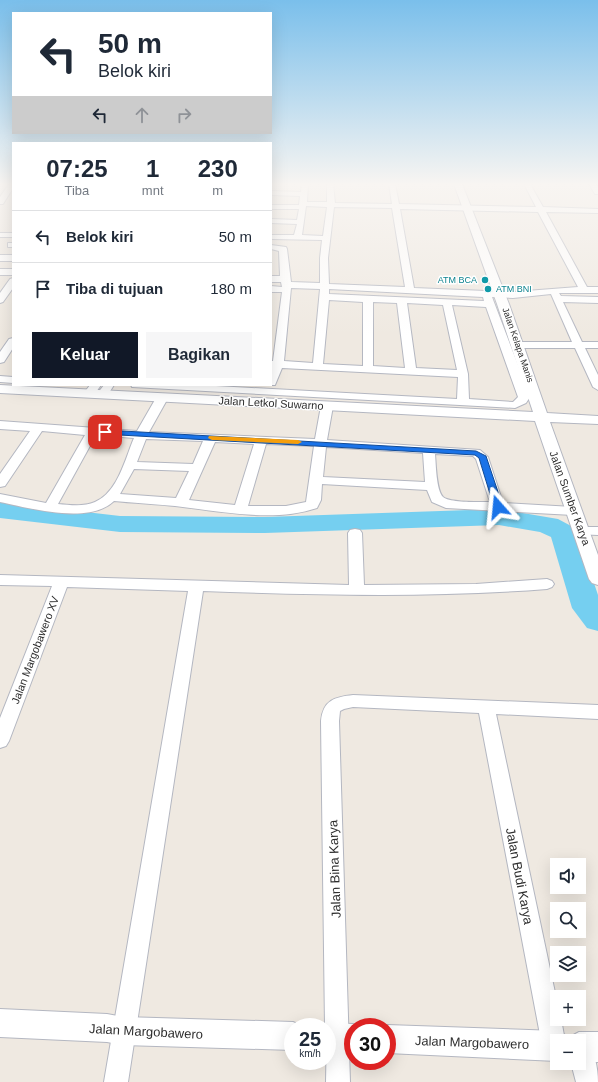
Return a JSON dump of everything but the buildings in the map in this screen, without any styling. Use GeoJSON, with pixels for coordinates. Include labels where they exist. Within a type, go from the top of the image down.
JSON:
{"type":"FeatureCollection","features":[{"type":"Feature","properties":{"kind":"street"},"geometry":{"type":"LineString","coordinates":[[318,367],[325,297],[324,258],[326,234]]}},
{"type":"Feature","properties":{"kind":"street"},"geometry":{"type":"LineString","coordinates":[[401,234],[410,290]]}},
{"type":"Feature","properties":{"kind":"street","name":"Jalan Kelapa Manis"},"geometry":{"type":"LineString","coordinates":[[478,234],[542,417]]}},
{"type":"Feature","properties":{"kind":"street"},"geometry":{"type":"LineString","coordinates":[[554,234],[584,289]]}},
{"type":"Feature","properties":{"kind":"street"},"geometry":{"type":"LineString","coordinates":[[0,235],[12,235]]}},
{"type":"Feature","properties":{"kind":"street"},"geometry":{"type":"LineString","coordinates":[[272,237],[325,238]]}},
{"type":"Feature","properties":{"kind":"street"},"geometry":{"type":"LineString","coordinates":[[272,247],[283,248],[286,285],[275,364],[272,375]]}},
{"type":"Feature","properties":{"kind":"street"},"geometry":{"type":"LineString","coordinates":[[0,258],[12,258]]}},
{"type":"Feature","properties":{"kind":"street"},"geometry":{"type":"LineString","coordinates":[[0,272],[12,272]]}},
{"type":"Feature","properties":{"kind":"street"},"geometry":{"type":"LineString","coordinates":[[272,279],[286,285]]}},
{"type":"Feature","properties":{"kind":"street"},"geometry":{"type":"LineString","coordinates":[[0,300],[12,282]]}},
{"type":"Feature","properties":{"kind":"street"},"geometry":{"type":"LineString","coordinates":[[272,289],[286,285],[325,286],[410,290],[488,298]]}},
{"type":"Feature","properties":{"kind":"street"},"geometry":{"type":"LineString","coordinates":[[556,295],[584,289],[598,290]]}},
{"type":"Feature","properties":{"kind":"street"},"geometry":{"type":"LineString","coordinates":[[325,297],[402,302],[447,303],[500,295],[556,295],[598,300]]}},
{"type":"Feature","properties":{"kind":"street"},"geometry":{"type":"LineString","coordinates":[[556,295],[598,386]]}},
{"type":"Feature","properties":{"kind":"street"},"geometry":{"type":"LineString","coordinates":[[162,386],[268,390],[515,405],[522,402],[524,397],[488,298]]}},
{"type":"Feature","properties":{"kind":"street"},"geometry":{"type":"LineString","coordinates":[[368,300],[368,369]]}},
{"type":"Feature","properties":{"kind":"street"},"geometry":{"type":"LineString","coordinates":[[402,302],[411,371]]}},
{"type":"Feature","properties":{"kind":"street"},"geometry":{"type":"LineString","coordinates":[[447,303],[463,374],[463,402]]}},
{"type":"Feature","properties":{"kind":"street"},"geometry":{"type":"LineString","coordinates":[[5,353],[12,342]]}},
{"type":"Feature","properties":{"kind":"street"},"geometry":{"type":"LineString","coordinates":[[517,345],[598,345]]}},
{"type":"Feature","properties":{"kind":"street"},"geometry":{"type":"LineString","coordinates":[[275,364],[463,374]]}},
{"type":"Feature","properties":{"kind":"street"},"geometry":{"type":"LineString","coordinates":[[1,388],[12,381]]}},
{"type":"Feature","properties":{"kind":"street","name":"Jalan Letkol Suwarno"},"geometry":{"type":"LineString","coordinates":[[1,388],[100,389],[162,398],[268,390],[327,406],[598,420]]}},
{"type":"Feature","properties":{"kind":"street"},"geometry":{"type":"LineString","coordinates":[[0,498],[50,507],[80,509],[92,508],[107,502],[112,497],[130,465],[142,435],[162,398]]}},
{"type":"Feature","properties":{"kind":"street"},"geometry":{"type":"LineString","coordinates":[[112,497],[241,508],[286,510],[308,507],[312,505],[314,500],[320,443],[327,406]]}},
{"type":"Feature","properties":{"kind":"street","name":"Jalan Sumber Karya"},"geometry":{"type":"LineString","coordinates":[[542,417],[573,511],[598,579]]}},
{"type":"Feature","properties":{"kind":"street"},"geometry":{"type":"LineString","coordinates":[[0,425],[142,435],[320,443],[480,454],[482,456],[498,507]]}},
{"type":"Feature","properties":{"kind":"street"},"geometry":{"type":"LineString","coordinates":[[0,483],[39,428]]}},
{"type":"Feature","properties":{"kind":"street"},"geometry":{"type":"LineString","coordinates":[[50,507],[92,431]]}},
{"type":"Feature","properties":{"kind":"street"},"geometry":{"type":"LineString","coordinates":[[181,502],[211,438]]}},
{"type":"Feature","properties":{"kind":"street"},"geometry":{"type":"LineString","coordinates":[[241,508],[261,440]]}},
{"type":"Feature","properties":{"kind":"street"},"geometry":{"type":"LineString","coordinates":[[429,450],[432,486],[437,499],[446,504],[573,511]]}},
{"type":"Feature","properties":{"kind":"street"},"geometry":{"type":"LineString","coordinates":[[130,465],[196,468]]}},
{"type":"Feature","properties":{"kind":"street"},"geometry":{"type":"LineString","coordinates":[[316,480],[432,486]]}},
{"type":"Feature","properties":{"kind":"street"},"geometry":{"type":"LineString","coordinates":[[581,530],[598,531]]}},
{"type":"Feature","properties":{"kind":"street"},"geometry":{"type":"LineString","coordinates":[[355,533],[357,590]]}},
{"type":"Feature","properties":{"kind":"street"},"geometry":{"type":"LineString","coordinates":[[0,580],[357,590],[443,590],[502,588],[547,584]]}},
{"type":"Feature","properties":{"kind":"street","name":"Jalan Margobawero XV"},"geometry":{"type":"LineString","coordinates":[[0,741],[61,582]]}},
{"type":"Feature","properties":{"kind":"street"},"geometry":{"type":"LineString","coordinates":[[116,1082],[123,1031],[196,586]]}},
{"type":"Feature","properties":{"kind":"street","name":"Jalan Bina Karya"},"geometry":{"type":"LineString","coordinates":[[338,1082],[339,1038],[330,735],[331,712],[338,703],[353,701],[486,707]]}},
{"type":"Feature","properties":{"kind":"street"},"geometry":{"type":"LineString","coordinates":[[486,707],[598,712]]}},
{"type":"Feature","properties":{"kind":"street","name":"Jalan Budi Karya"},"geometry":{"type":"LineString","coordinates":[[486,707],[571,1034]]}},
{"type":"Feature","properties":{"kind":"street","name":"Jalan Margobawero"},"geometry":{"type":"LineString","coordinates":[[0,1023],[107,1028],[123,1031],[284,1036]]}},
{"type":"Feature","properties":{"kind":"street","name":"Jalan Margobawero"},"geometry":{"type":"LineString","coordinates":[[396,1039],[550,1045]]}},
{"type":"Feature","properties":{"kind":"street","name":"Jalan Budi Karya"},"geometry":{"type":"LineString","coordinates":[[583,1070],[588,1082]]}},
{"type":"Feature","properties":{"kind":"waterway"},"geometry":{"type":"LineString","coordinates":[[0,510],[120,524],[265,525],[499,517],[548,525],[563,533],[587,608],[598,620]]}},
{"type":"Feature","properties":{"kind":"slow traffic"},"geometry":{"type":"LineString","coordinates":[[212,438],[298,442]]}},
{"type":"Feature","properties":{"kind":"place","name":"ATM BCA"},"geometry":{"type":"Point","coordinates":[485,280]}},
{"type":"Feature","properties":{"kind":"place","name":"ATM BNI"},"geometry":{"type":"Point","coordinates":[488,289]}},
{"type":"Feature","properties":{"kind":"route"},"geometry":{"type":"LineString","coordinates":[[105,432],[476,453],[482,456],[498,507]]}}]}
